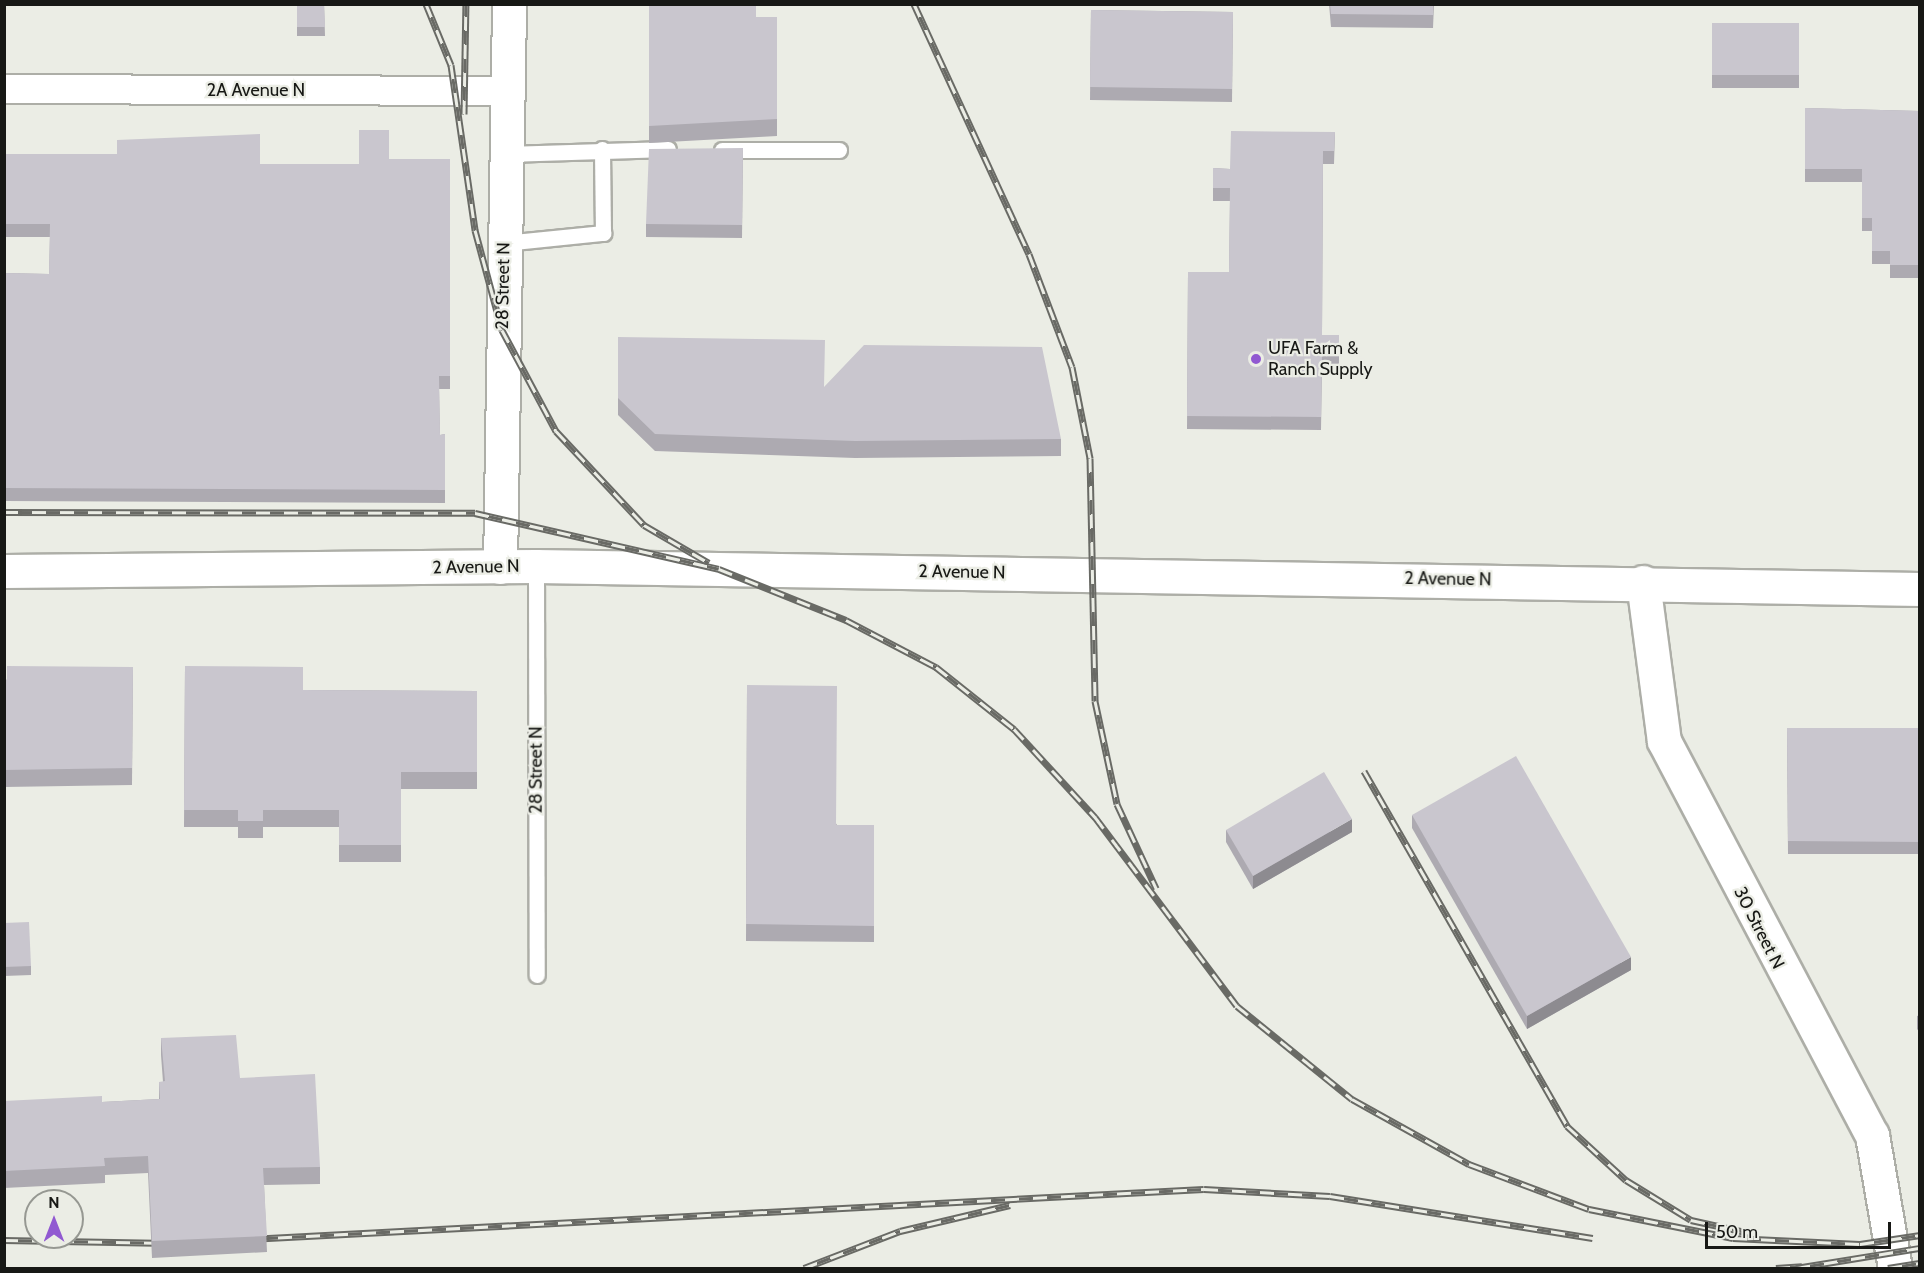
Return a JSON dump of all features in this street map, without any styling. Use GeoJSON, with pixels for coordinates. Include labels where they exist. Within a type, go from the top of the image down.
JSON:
{"type":"FeatureCollection","features":[{"type":"Feature","properties":{"kind":"street","name":"28 Street N"},"geometry":{"type":"LineString","coordinates":[[501,567],[509,4]]}},
{"type":"Feature","properties":{"kind":"street","name":"2A Avenue N"},"geometry":{"type":"LineString","coordinates":[[4,89],[507,91]]}},
{"type":"Feature","properties":{"kind":"street","name":"2 Avenue N"},"geometry":{"type":"LineString","coordinates":[[4,571],[536,566],[1643,582],[1920,589]]}},
{"type":"Feature","properties":{"kind":"street","name":"30 Street N"},"geometry":{"type":"LineString","coordinates":[[1643,582],[1664,741],[1872,1135],[1895,1269]]}},
{"type":"Feature","properties":{"kind":"lane"},"geometry":{"type":"LineString","coordinates":[[506,154],[602,149],[685,150]]}},
{"type":"Feature","properties":{"kind":"lane"},"geometry":{"type":"LineString","coordinates":[[504,243],[603,233],[602,149]]}},
{"type":"Feature","properties":{"kind":"lane"},"geometry":{"type":"LineString","coordinates":[[708,150],[839,150]]}},
{"type":"Feature","properties":{"kind":"lane","name":"28 Street N"},"geometry":{"type":"LineString","coordinates":[[536,566],[537,975]]}},
{"type":"Feature","properties":{"kind":"building"},"geometry":{"type":"Polygon","coordinates":[[[297,4],[324,4],[325,27],[297,27],[297,4]]]}},
{"type":"Feature","properties":{"kind":"building"},"geometry":{"type":"Polygon","coordinates":[[[649,4],[756,4],[756,17],[777,17],[777,119],[649,126],[649,4]]]}},
{"type":"Feature","properties":{"kind":"building"},"geometry":{"type":"Polygon","coordinates":[[[1330,4],[1433,4],[1433,15],[1331,14],[1330,4]]]}},
{"type":"Feature","properties":{"kind":"building"},"geometry":{"type":"Polygon","coordinates":[[[1091,10],[1233,12],[1232,89],[1090,87],[1091,10]]]}},
{"type":"Feature","properties":{"kind":"building"},"geometry":{"type":"Polygon","coordinates":[[[1712,23],[1799,23],[1799,75],[1712,75],[1712,23]]]}},
{"type":"Feature","properties":{"kind":"building"},"geometry":{"type":"Polygon","coordinates":[[[1805,108],[1920,111],[1920,265],[1890,265],[1890,251],[1872,251],[1872,218],[1862,218],[1862,169],[1805,169],[1805,108]]]}},
{"type":"Feature","properties":{"kind":"building"},"geometry":{"type":"Polygon","coordinates":[[[359,130],[389,130],[389,159],[450,159],[450,376],[439,376],[440,435],[445,434],[445,490],[4,488],[4,273],[49,274],[50,224],[4,224],[4,154],[117,154],[117,140],[260,134],[260,164],[359,164],[359,130]]]}},
{"type":"Feature","properties":{"kind":"building"},"geometry":{"type":"Polygon","coordinates":[[[1231,131],[1335,132],[1334,151],[1323,151],[1322,335],[1339,335],[1339,355],[1322,354],[1321,417],[1187,416],[1188,272],[1229,272],[1230,188],[1213,188],[1213,168],[1230,169],[1231,131]]]}},
{"type":"Feature","properties":{"kind":"building"},"geometry":{"type":"Polygon","coordinates":[[[743,148],[742,225],[646,224],[649,149],[743,148]]]}},
{"type":"Feature","properties":{"kind":"building"},"geometry":{"type":"Polygon","coordinates":[[[618,337],[825,340],[824,387],[864,345],[1042,347],[1061,439],[855,441],[655,434],[618,398],[618,337]]]}},
{"type":"Feature","properties":{"kind":"building"},"geometry":{"type":"Polygon","coordinates":[[[7,666],[133,667],[132,768],[4,770],[4,680],[7,680],[7,666]]]}},
{"type":"Feature","properties":{"kind":"building"},"geometry":{"type":"Polygon","coordinates":[[[185,666],[303,667],[303,690],[477,691],[477,772],[401,772],[401,845],[339,845],[339,810],[263,810],[263,821],[238,821],[238,810],[184,810],[185,666]]]}},
{"type":"Feature","properties":{"kind":"building"},"geometry":{"type":"Polygon","coordinates":[[[747,685],[837,686],[836,825],[874,825],[874,926],[746,924],[747,685]]]}},
{"type":"Feature","properties":{"kind":"building"},"geometry":{"type":"Polygon","coordinates":[[[1787,728],[1920,728],[1920,842],[1788,841],[1787,728]]]}},
{"type":"Feature","properties":{"kind":"building"},"geometry":{"type":"Polygon","coordinates":[[[1516,756],[1631,957],[1527,1016],[1412,815],[1516,756]]]}},
{"type":"Feature","properties":{"kind":"building"},"geometry":{"type":"Polygon","coordinates":[[[1324,772],[1352,819],[1253,876],[1226,830],[1324,772]]]}},
{"type":"Feature","properties":{"kind":"building"},"geometry":{"type":"Polygon","coordinates":[[[29,922],[31,966],[4,967],[4,923],[29,922]]]}},
{"type":"Feature","properties":{"kind":"building"},"geometry":{"type":"Polygon","coordinates":[[[236,1035],[240,1078],[315,1074],[320,1167],[263,1168],[267,1236],[152,1241],[148,1156],[104,1158],[105,1166],[4,1171],[4,1101],[102,1096],[102,1102],[160,1099],[159,1082],[165,1081],[161,1038],[236,1035]]]}},
{"type":"Feature","properties":{"kind":"railway"},"geometry":{"type":"LineString","coordinates":[[426,4],[451,65],[475,230],[502,330],[556,431],[644,525],[709,563]]}},
{"type":"Feature","properties":{"kind":"railway"},"geometry":{"type":"LineString","coordinates":[[464,114],[466,4]]}},
{"type":"Feature","properties":{"kind":"railway"},"geometry":{"type":"LineString","coordinates":[[914,4],[1029,254],[1072,367],[1090,458],[1095,701],[1117,804],[1156,888]]}},
{"type":"Feature","properties":{"kind":"railway"},"geometry":{"type":"LineString","coordinates":[[4,512],[475,513],[719,569],[846,620],[936,667],[1014,729],[1095,817],[1237,1006],[1352,1099],[1469,1164],[1589,1209],[1733,1238],[1860,1244],[1920,1235]]}},
{"type":"Feature","properties":{"kind":"railway"},"geometry":{"type":"LineString","coordinates":[[1364,771],[1567,1126],[1626,1180],[1691,1220],[1750,1233]]}},
{"type":"Feature","properties":{"kind":"railway"},"geometry":{"type":"LineString","coordinates":[[250,1239],[1204,1189],[1330,1196],[1593,1238]]}},
{"type":"Feature","properties":{"kind":"railway"},"geometry":{"type":"LineString","coordinates":[[804,1268],[900,1231],[1010,1205]]}},
{"type":"Feature","properties":{"kind":"railway"},"geometry":{"type":"LineString","coordinates":[[4,1240],[169,1243]]}},
{"type":"Feature","properties":{"kind":"railway"},"geometry":{"type":"LineString","coordinates":[[1796,1268],[1920,1248]]}},
{"type":"Feature","properties":{"kind":"railway"},"geometry":{"type":"LineString","coordinates":[[1888,1268],[1920,1263]]}},
{"type":"Feature","properties":{"kind":"railway"},"geometry":{"type":"LineString","coordinates":[[1776,1268],[1802,1266]]}},
{"type":"Feature","properties":{"kind":"place","name":"UFA Farm & Ranch Supply"},"geometry":{"type":"Point","coordinates":[1256,359]}}]}
